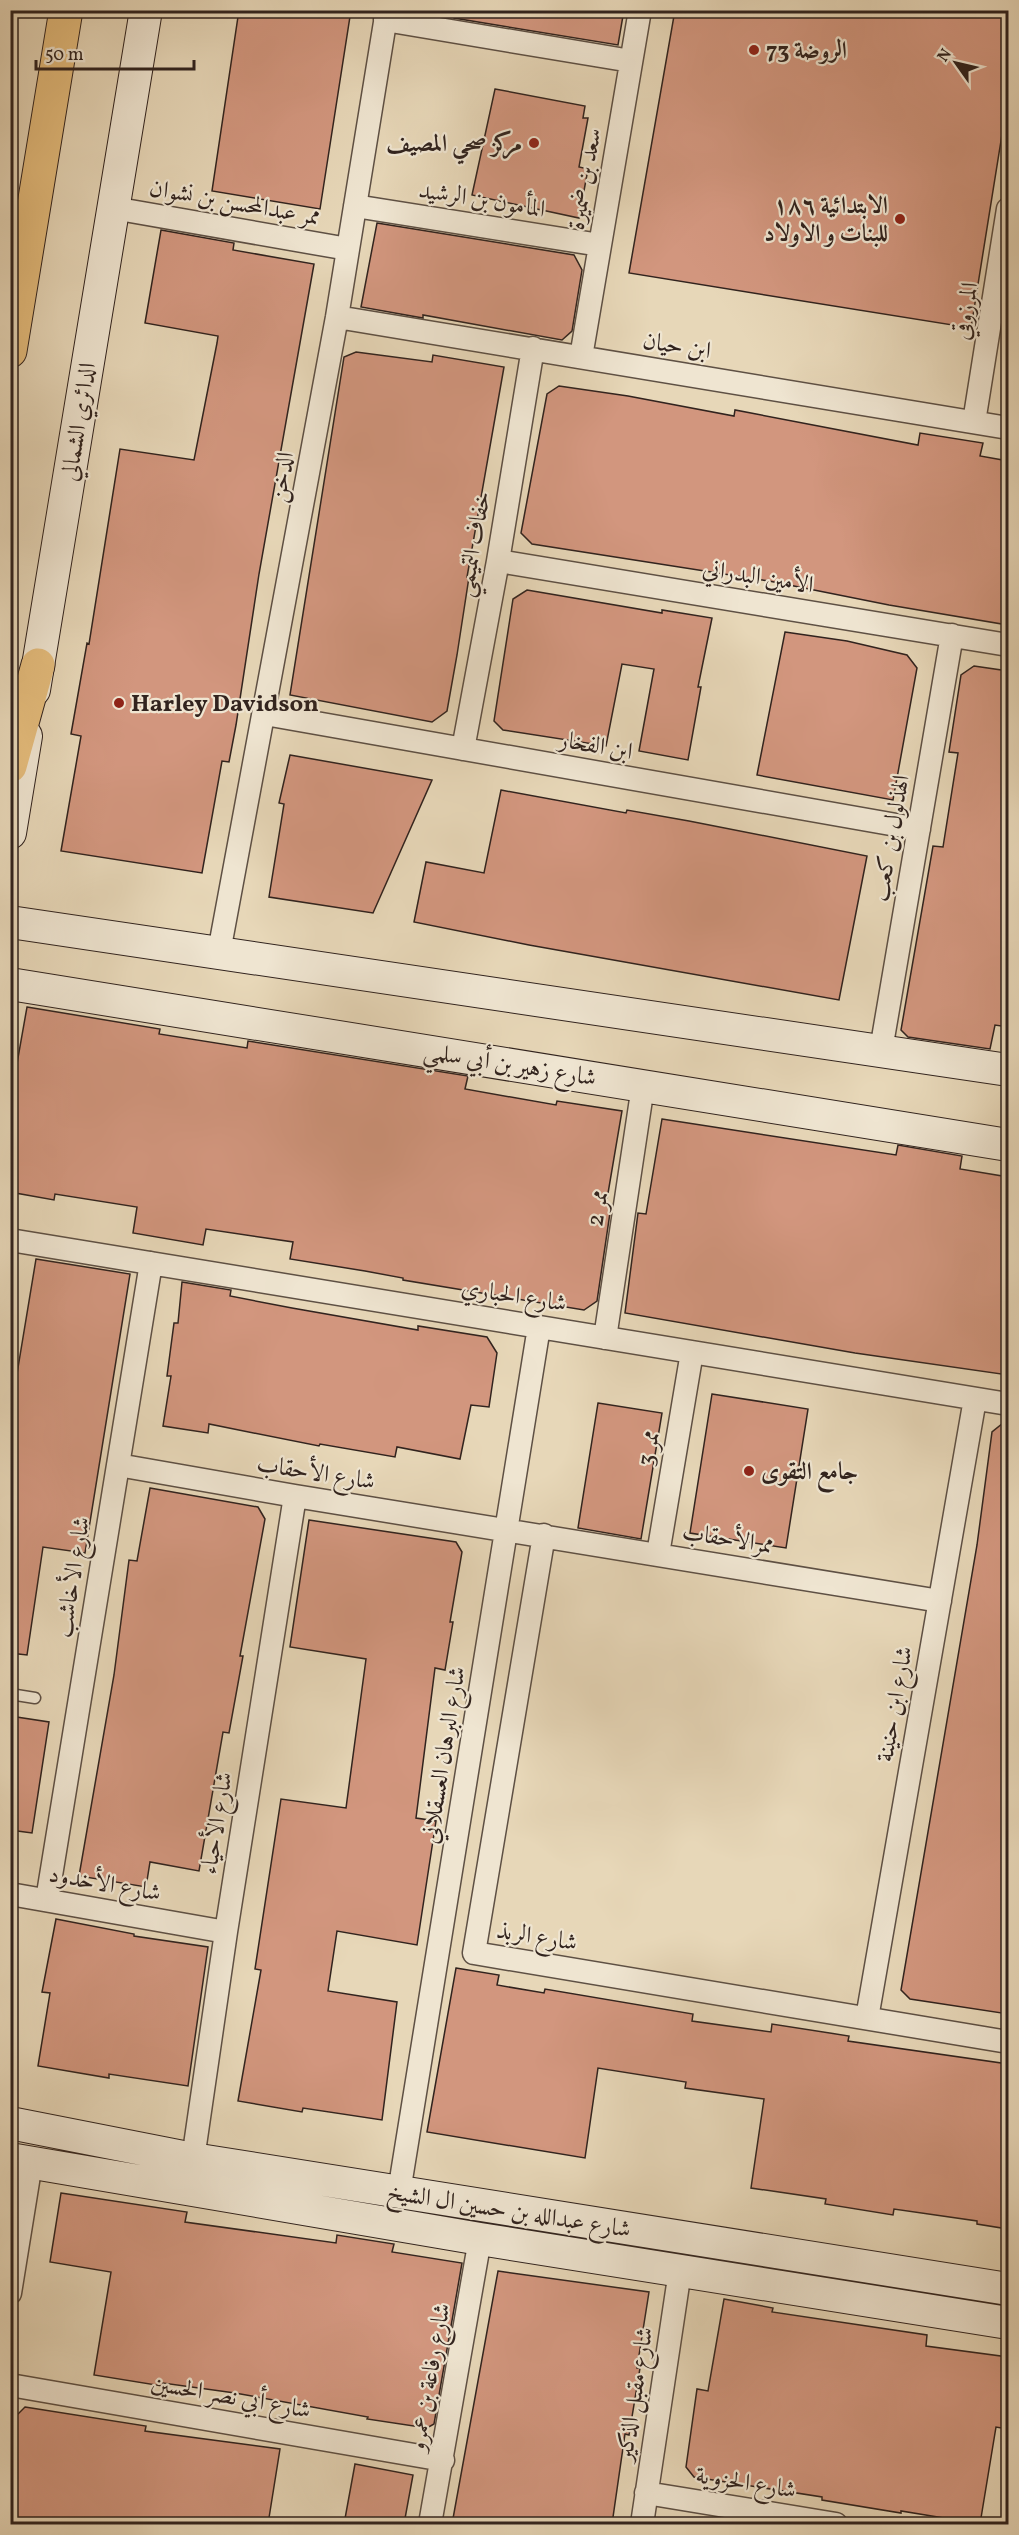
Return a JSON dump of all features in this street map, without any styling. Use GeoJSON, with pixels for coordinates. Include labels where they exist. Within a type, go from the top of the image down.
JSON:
{"type":"FeatureCollection","features":[{"type":"Feature","properties":{"kind":"highway"},"geometry":{"type":"LineString","coordinates":[[10,351],[66,10]]}},
{"type":"Feature","properties":{"kind":"highway"},"geometry":{"type":"LineString","coordinates":[[10,766],[38,665]]}},
{"type":"Feature","properties":{"kind":"street","name":"الدائري الشمالي"},"geometry":{"type":"LineString","coordinates":[[10,833],[146,10]]}},
{"type":"Feature","properties":{"kind":"street","name":"سعد بن ضميرة"},"geometry":{"type":"LineString","coordinates":[[581,357],[640,10]]}},
{"type":"Feature","properties":{"kind":"street"},"geometry":{"type":"LineString","coordinates":[[386,15],[631,61]]}},
{"type":"Feature","properties":{"kind":"street","name":"الدخن"},"geometry":{"type":"LineString","coordinates":[[219,952],[337,317],[386,15]]}},
{"type":"Feature","properties":{"kind":"street","name":"المأمون بن الرشيد"},"geometry":{"type":"LineString","coordinates":[[355,206],[600,245]]}},
{"type":"Feature","properties":{"kind":"street","name":"ممر عبدالمحسن بن نشوان"},"geometry":{"type":"LineString","coordinates":[[113,208],[348,249]]}},
{"type":"Feature","properties":{"kind":"street","name":"المرزوقي"},"geometry":{"type":"LineString","coordinates":[[974,422],[1008,209]]}},
{"type":"Feature","properties":{"kind":"street","name":"ابن حيان"},"geometry":{"type":"LineString","coordinates":[[337,317],[1008,428]]}},
{"type":"Feature","properties":{"kind":"street","name":"خفاف التميمي"},"geometry":{"type":"LineString","coordinates":[[463,749],[498,561],[533,348]]}},
{"type":"Feature","properties":{"kind":"street","name":"الأمين البدراني"},"geometry":{"type":"LineString","coordinates":[[498,561],[1008,645]]}},
{"type":"Feature","properties":{"kind":"street","name":"الهذلول بن كعب"},"geometry":{"type":"LineString","coordinates":[[881,1050],[952,635]]}},
{"type":"Feature","properties":{"kind":"street","name":"ابن الفخار"},"geometry":{"type":"LineString","coordinates":[[265,714],[919,829]]}},
{"type":"Feature","properties":{"kind":"street"},"geometry":{"type":"LineString","coordinates":[[10,922],[1008,1070]]}},
{"type":"Feature","properties":{"kind":"street","name":"شارع زهير بن أبي سلمي"},"geometry":{"type":"LineString","coordinates":[[10,984],[1008,1145]]}},
{"type":"Feature","properties":{"kind":"street","name":"ممر 2"},"geometry":{"type":"LineString","coordinates":[[605,1338],[643,1086]]}},
{"type":"Feature","properties":{"kind":"street","name":"شارع الحباري"},"geometry":{"type":"LineString","coordinates":[[10,1240],[1008,1404]]}},
{"type":"Feature","properties":{"kind":"street","name":"شارع الأخاشب"},"geometry":{"type":"LineString","coordinates":[[47,1900],[151,1263]]}},
{"type":"Feature","properties":{"kind":"street","name":"شارع البرهان العسقلاني"},"geometry":{"type":"LineString","coordinates":[[399,2192],[538,1327]]}},
{"type":"Feature","properties":{"kind":"street","name":"ممر 3"},"geometry":{"type":"LineString","coordinates":[[658,1554],[692,1352]]}},
{"type":"Feature","properties":{"kind":"street","name":"شارع ابن حنينة"},"geometry":{"type":"LineString","coordinates":[[867,2018],[975,1398]]}},
{"type":"Feature","properties":{"kind":"street","name":"شارع الأحقاب"},"geometry":{"type":"LineString","coordinates":[[118,1465],[295,1496],[507,1529]]}},
{"type":"Feature","properties":{"kind":"street","name":"شارع الأحياء"},"geometry":{"type":"LineString","coordinates":[[193,2159],[226,1932],[295,1496]]}},
{"type":"Feature","properties":{"kind":"street","name":"ممرالأحقاب"},"geometry":{"type":"LineString","coordinates":[[507,1529],[940,1601]]}},
{"type":"Feature","properties":{"kind":"street","name":"شارع الربذ"},"geometry":{"type":"LineString","coordinates":[[544,1535],[474,1953],[1008,2042]]}},
{"type":"Feature","properties":{"kind":"street","name":"شارع الأخدود"},"geometry":{"type":"LineString","coordinates":[[10,1894],[226,1932]]}},
{"type":"Feature","properties":{"kind":"street","name":"شارع عبدالله بن حسين ال الشيخ"},"geometry":{"type":"LineString","coordinates":[[10,2123],[193,2159],[1008,2289]]}},
{"type":"Feature","properties":{"kind":"street"},"geometry":{"type":"LineString","coordinates":[[10,2293],[21,2161]]}},
{"type":"Feature","properties":{"kind":"street","name":"شارع عبدالله بن حسين ال الشيخ"},"geometry":{"type":"LineString","coordinates":[[21,2161],[480,2239],[1008,2324]]}},
{"type":"Feature","properties":{"kind":"street","name":"شارع رفاعة بن عمرو"},"geometry":{"type":"LineString","coordinates":[[430,2524],[480,2239]]}},
{"type":"Feature","properties":{"kind":"street","name":"شارع مقبل الذكير"},"geometry":{"type":"LineString","coordinates":[[642,2524],[680,2271]]}},
{"type":"Feature","properties":{"kind":"street","name":"شارع أبي نصر الحسين"},"geometry":{"type":"LineString","coordinates":[[10,2385],[443,2460]]}},
{"type":"Feature","properties":{"kind":"street","name":"شارع الحزوية"},"geometry":{"type":"LineString","coordinates":[[646,2493],[836,2524]]}},
{"type":"Feature","properties":{"kind":"lane"},"geometry":{"type":"LineString","coordinates":[[10,1694],[35,1698]]}},
{"type":"Feature","properties":{"kind":"building"},"geometry":{"type":"Polygon","coordinates":[[[239,10],[351,10],[320,209],[212,191],[239,10]]]}},
{"type":"Feature","properties":{"kind":"building"},"geometry":{"type":"Polygon","coordinates":[[[454,10],[624,10],[618,45],[454,18],[454,10]]]}},
{"type":"Feature","properties":{"kind":"building"},"geometry":{"type":"Polygon","coordinates":[[[675,10],[1008,10],[1008,97],[971,328],[629,273],[675,10]]]}},
{"type":"Feature","properties":{"kind":"building","name":"مركز صحي المصيف"},"geometry":{"type":"Polygon","coordinates":[[[495,89],[585,106],[583,118],[588,118],[579,167],[588,169],[579,218],[472,195],[495,89]]]}},
{"type":"Feature","properties":{"kind":"building"},"geometry":{"type":"Polygon","coordinates":[[[377,223],[574,255],[582,270],[572,331],[562,340],[423,315],[423,318],[361,307],[377,223]]]}},
{"type":"Feature","properties":{"kind":"building"},"geometry":{"type":"Polygon","coordinates":[[[161,230],[234,243],[233,250],[314,264],[259,574],[236,725],[229,762],[222,761],[202,873],[61,851],[81,736],[71,734],[87,643],[89,644],[120,449],[194,460],[217,343],[218,336],[145,323],[161,230]]]}},
{"type":"Feature","properties":{"kind":"building"},"geometry":{"type":"Polygon","coordinates":[[[356,352],[432,362],[433,355],[504,367],[467,577],[469,577],[447,711],[432,722],[290,695],[344,357],[356,352]]]}},
{"type":"Feature","properties":{"kind":"building"},"geometry":{"type":"Polygon","coordinates":[[[559,386],[628,396],[734,416],[735,410],[918,445],[920,433],[983,443],[980,456],[1008,461],[1008,625],[889,605],[769,581],[532,544],[521,533],[547,394],[559,386]]]}},
{"type":"Feature","properties":{"kind":"building"},"geometry":{"type":"Polygon","coordinates":[[[527,590],[662,613],[662,610],[712,618],[698,687],[701,687],[688,760],[639,751],[654,669],[622,664],[606,746],[503,730],[494,721],[513,599],[527,590]]]}},
{"type":"Feature","properties":{"kind":"building"},"geometry":{"type":"Polygon","coordinates":[[[785,632],[847,641],[907,655],[917,668],[893,800],[757,775],[785,632]]]}},
{"type":"Feature","properties":{"kind":"building"},"geometry":{"type":"Polygon","coordinates":[[[974,666],[1008,671],[1008,1027],[995,1025],[990,1049],[908,1037],[901,1030],[933,846],[943,847],[958,753],[949,752],[961,675],[974,666]]]}},
{"type":"Feature","properties":{"kind":"building"},"geometry":{"type":"Polygon","coordinates":[[[290,755],[432,780],[373,913],[269,897],[284,804],[279,803],[290,755]]]}},
{"type":"Feature","properties":{"kind":"building"},"geometry":{"type":"Polygon","coordinates":[[[501,790],[626,813],[627,810],[689,821],[867,856],[839,1000],[529,945],[414,922],[426,862],[484,873],[501,790]]]}},
{"type":"Feature","properties":{"kind":"building"},"geometry":{"type":"Polygon","coordinates":[[[27,1007],[160,1029],[159,1034],[247,1048],[248,1041],[468,1076],[465,1089],[556,1105],[557,1101],[622,1111],[606,1205],[611,1206],[597,1301],[584,1310],[403,1280],[403,1278],[290,1259],[293,1242],[206,1229],[203,1245],[133,1233],[137,1207],[55,1194],[54,1200],[10,1192],[10,1103],[27,1007]]]}},
{"type":"Feature","properties":{"kind":"building"},"geometry":{"type":"Polygon","coordinates":[[[662,1119],[896,1155],[898,1145],[962,1156],[960,1169],[1008,1177],[1008,1375],[855,1353],[625,1313],[638,1213],[646,1214],[662,1119]]]}},
{"type":"Feature","properties":{"kind":"building"},"geometry":{"type":"Polygon","coordinates":[[[36,1259],[130,1274],[85,1553],[43,1547],[27,1655],[10,1653],[10,1416],[36,1259]]]}},
{"type":"Feature","properties":{"kind":"building"},"geometry":{"type":"Polygon","coordinates":[[[182,1282],[231,1290],[230,1296],[292,1308],[418,1330],[418,1326],[487,1337],[497,1353],[489,1407],[471,1405],[460,1459],[397,1447],[395,1457],[320,1444],[319,1446],[209,1424],[208,1433],[163,1426],[171,1376],[167,1376],[174,1323],[178,1323],[182,1282]]]}},
{"type":"Feature","properties":{"kind":"building","name":"جامع التقوى"},"geometry":{"type":"Polygon","coordinates":[[[712,1394],[808,1409],[786,1548],[690,1533],[712,1394]]]}},
{"type":"Feature","properties":{"kind":"building"},"geometry":{"type":"Polygon","coordinates":[[[598,1403],[662,1413],[641,1539],[578,1528],[598,1403]]]}},
{"type":"Feature","properties":{"kind":"building"},"geometry":{"type":"Polygon","coordinates":[[[1008,1419],[1008,2014],[910,1999],[901,1990],[977,1545],[992,1432],[1008,1419]]]}},
{"type":"Feature","properties":{"kind":"building"},"geometry":{"type":"Polygon","coordinates":[[[150,1488],[258,1507],[265,1519],[240,1656],[243,1656],[229,1733],[223,1732],[199,1871],[150,1862],[146,1887],[79,1876],[114,1675],[129,1560],[137,1561],[150,1488]]]}},
{"type":"Feature","properties":{"kind":"building"},"geometry":{"type":"Polygon","coordinates":[[[309,1520],[456,1542],[462,1552],[450,1622],[453,1622],[445,1670],[435,1668],[416,1818],[436,1821],[417,1945],[337,1931],[328,1991],[397,2002],[382,2120],[303,2108],[302,2112],[238,2101],[261,1970],[255,1969],[281,1799],[346,1808],[366,1659],[290,1647],[309,1520]]]}},
{"type":"Feature","properties":{"kind":"building"},"geometry":{"type":"Polygon","coordinates":[[[10,1716],[49,1722],[32,1833],[10,1830],[10,1716]]]}},
{"type":"Feature","properties":{"kind":"building"},"geometry":{"type":"Polygon","coordinates":[[[56,1919],[134,1934],[134,1936],[208,1947],[188,2086],[109,2074],[109,2078],[38,2066],[50,1993],[42,1992],[56,1919]]]}},
{"type":"Feature","properties":{"kind":"building"},"geometry":{"type":"Polygon","coordinates":[[[456,1968],[499,1975],[497,1985],[544,1993],[545,1989],[693,2014],[692,2021],[771,2032],[772,2024],[849,2036],[848,2041],[1008,2064],[1008,2229],[977,2224],[977,2221],[894,2209],[893,2215],[825,2204],[826,2199],[751,2188],[764,2099],[685,2088],[686,2082],[598,2068],[585,2158],[427,2132],[456,1968]]]}},
{"type":"Feature","properties":{"kind":"building"},"geometry":{"type":"Polygon","coordinates":[[[61,2193],[187,2212],[185,2222],[336,2243],[337,2235],[394,2244],[392,2252],[462,2263],[434,2424],[427,2428],[367,2419],[368,2417],[235,2393],[163,2383],[162,2386],[94,2375],[111,2272],[50,2262],[61,2193]]]}},
{"type":"Feature","properties":{"kind":"building"},"geometry":{"type":"Polygon","coordinates":[[[498,2271],[649,2292],[637,2368],[640,2368],[629,2435],[625,2434],[612,2524],[573,2524],[536,2520],[536,2524],[452,2524],[498,2271]]]}},
{"type":"Feature","properties":{"kind":"building"},"geometry":{"type":"Polygon","coordinates":[[[724,2299],[773,2308],[772,2312],[927,2335],[926,2346],[1008,2357],[1008,2429],[996,2427],[980,2524],[901,2511],[901,2513],[822,2500],[822,2497],[694,2477],[686,2467],[697,2389],[708,2391],[724,2299]]]}},
{"type":"Feature","properties":{"kind":"building"},"geometry":{"type":"Polygon","coordinates":[[[25,2407],[146,2426],[145,2431],[280,2449],[268,2524],[10,2524],[10,2450],[17,2415],[25,2407]]]}},
{"type":"Feature","properties":{"kind":"building"},"geometry":{"type":"Polygon","coordinates":[[[355,2464],[413,2475],[404,2524],[344,2524],[355,2464]]]}},
{"type":"Feature","properties":{"kind":"place","name":"الروضة 73"},"geometry":{"type":"Point","coordinates":[754,50]}},
{"type":"Feature","properties":{"kind":"place","name":"مركز صحي المصيف"},"geometry":{"type":"Point","coordinates":[534,143]}},
{"type":"Feature","properties":{"kind":"place","name":"الابتدائية ١٨٦ للبنات و الاولاد"},"geometry":{"type":"Point","coordinates":[900,219]}},
{"type":"Feature","properties":{"kind":"place","name":"Harley Davidson"},"geometry":{"type":"Point","coordinates":[119,703]}},
{"type":"Feature","properties":{"kind":"place","name":"جامع التقوى"},"geometry":{"type":"Point","coordinates":[749,1471]}}]}
